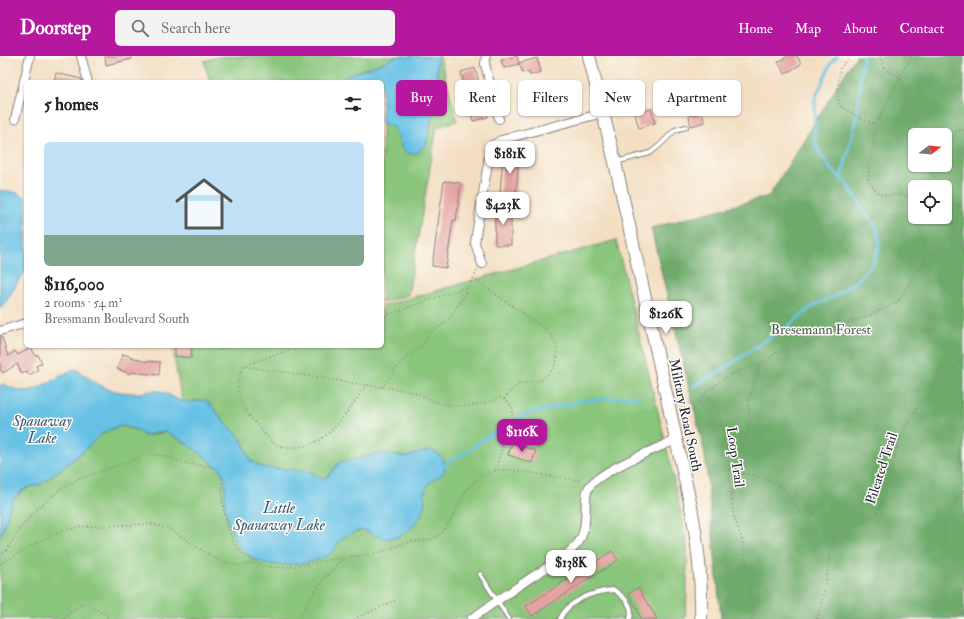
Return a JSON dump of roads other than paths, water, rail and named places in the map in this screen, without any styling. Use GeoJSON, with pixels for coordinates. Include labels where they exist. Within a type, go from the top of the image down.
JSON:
{"type":"FeatureCollection","features":[{"type":"Feature","properties":{"kind":"main road","name":"Military Road South"},"geometry":{"type":"LineString","coordinates":[[589,56],[595,80]]}},
{"type":"Feature","properties":{"kind":"main road","name":"Military Road South"},"geometry":{"type":"LineString","coordinates":[[604,116],[695,527],[701,589],[701,619]]}},
{"type":"Feature","properties":{"kind":"street"},"geometry":{"type":"LineString","coordinates":[[24,80],[30,56]]}},
{"type":"Feature","properties":{"kind":"street"},"geometry":{"type":"LineString","coordinates":[[81,56],[87,80]]}},
{"type":"Feature","properties":{"kind":"street"},"geometry":{"type":"LineString","coordinates":[[486,56],[486,64],[499,119]]}},
{"type":"Feature","properties":{"kind":"street"},"geometry":{"type":"LineString","coordinates":[[15,119],[24,81]]}},
{"type":"Feature","properties":{"kind":"street"},"geometry":{"type":"LineString","coordinates":[[482,264],[475,243],[491,148],[493,145],[501,140],[592,116]]}},
{"type":"Feature","properties":{"kind":"street"},"geometry":{"type":"LineString","coordinates":[[0,331],[24,324]]}},
{"type":"Feature","properties":{"kind":"street"},"geometry":{"type":"LineString","coordinates":[[471,619],[563,557],[578,543],[582,537],[584,526],[587,491],[589,486],[599,477],[666,444],[676,441]]}},
{"type":"Feature","properties":{"kind":"lane"},"geometry":{"type":"LineString","coordinates":[[615,162],[650,153],[675,130],[686,127]]}},
{"type":"Feature","properties":{"kind":"lane"},"geometry":{"type":"LineString","coordinates":[[480,574],[509,619]]}},
{"type":"Feature","properties":{"kind":"lane"},"geometry":{"type":"LineString","coordinates":[[560,619],[563,612],[583,597],[601,591],[614,590],[624,596],[630,606],[630,619]]}},
{"type":"Feature","properties":{"kind":"water"},"geometry":{"type":"Polygon","coordinates":[[[397,56],[437,56],[437,80],[396,80],[396,116],[432,116],[426,144],[418,153],[408,154],[402,148],[394,128],[384,124],[384,80],[344,80],[348,75],[380,64],[397,56]]]}},
{"type":"Feature","properties":{"kind":"water"},"geometry":{"type":"Polygon","coordinates":[[[0,190],[18,193],[24,197],[24,272],[0,309],[0,190]]]}},
{"type":"Feature","properties":{"kind":"water","name":"Little Spanaway Lake"},"geometry":{"type":"Polygon","coordinates":[[[76,369],[98,384],[120,392],[141,393],[156,391],[165,393],[185,402],[206,400],[241,439],[251,461],[262,467],[311,472],[321,478],[327,477],[340,462],[362,458],[377,453],[408,457],[420,452],[432,451],[439,455],[445,463],[445,470],[428,485],[425,492],[424,508],[421,516],[412,528],[402,535],[393,538],[378,537],[362,530],[345,537],[339,542],[332,553],[319,560],[285,565],[270,564],[250,557],[237,543],[232,534],[225,504],[224,477],[220,470],[187,444],[170,434],[160,432],[145,436],[137,430],[121,426],[108,430],[99,436],[84,451],[41,484],[29,487],[20,492],[12,501],[0,538],[0,385],[3,384],[21,391],[30,391],[76,369]]]}},
{"type":"Feature","properties":{"kind":"waterway"},"geometry":{"type":"LineString","coordinates":[[694,386],[727,367],[787,327],[813,306],[835,296],[856,282],[873,264],[880,243],[876,226],[846,183],[829,167],[815,145],[815,99],[831,63],[837,56]]}},
{"type":"Feature","properties":{"kind":"waterway"},"geometry":{"type":"LineString","coordinates":[[841,178],[858,109],[863,56]]}},
{"type":"Feature","properties":{"kind":"waterway"},"geometry":{"type":"LineString","coordinates":[[445,466],[448,462],[470,450],[499,428],[529,413],[582,401],[640,396]]}},
{"type":"Feature","properties":{"kind":"park label","name":"Bresemann Forest"},"geometry":{"type":"Point","coordinates":[821,329]}},
{"type":"Feature","properties":{"kind":"water label","name":"Spanaway Lake"},"geometry":{"type":"Point","coordinates":[42,430]}}]}
